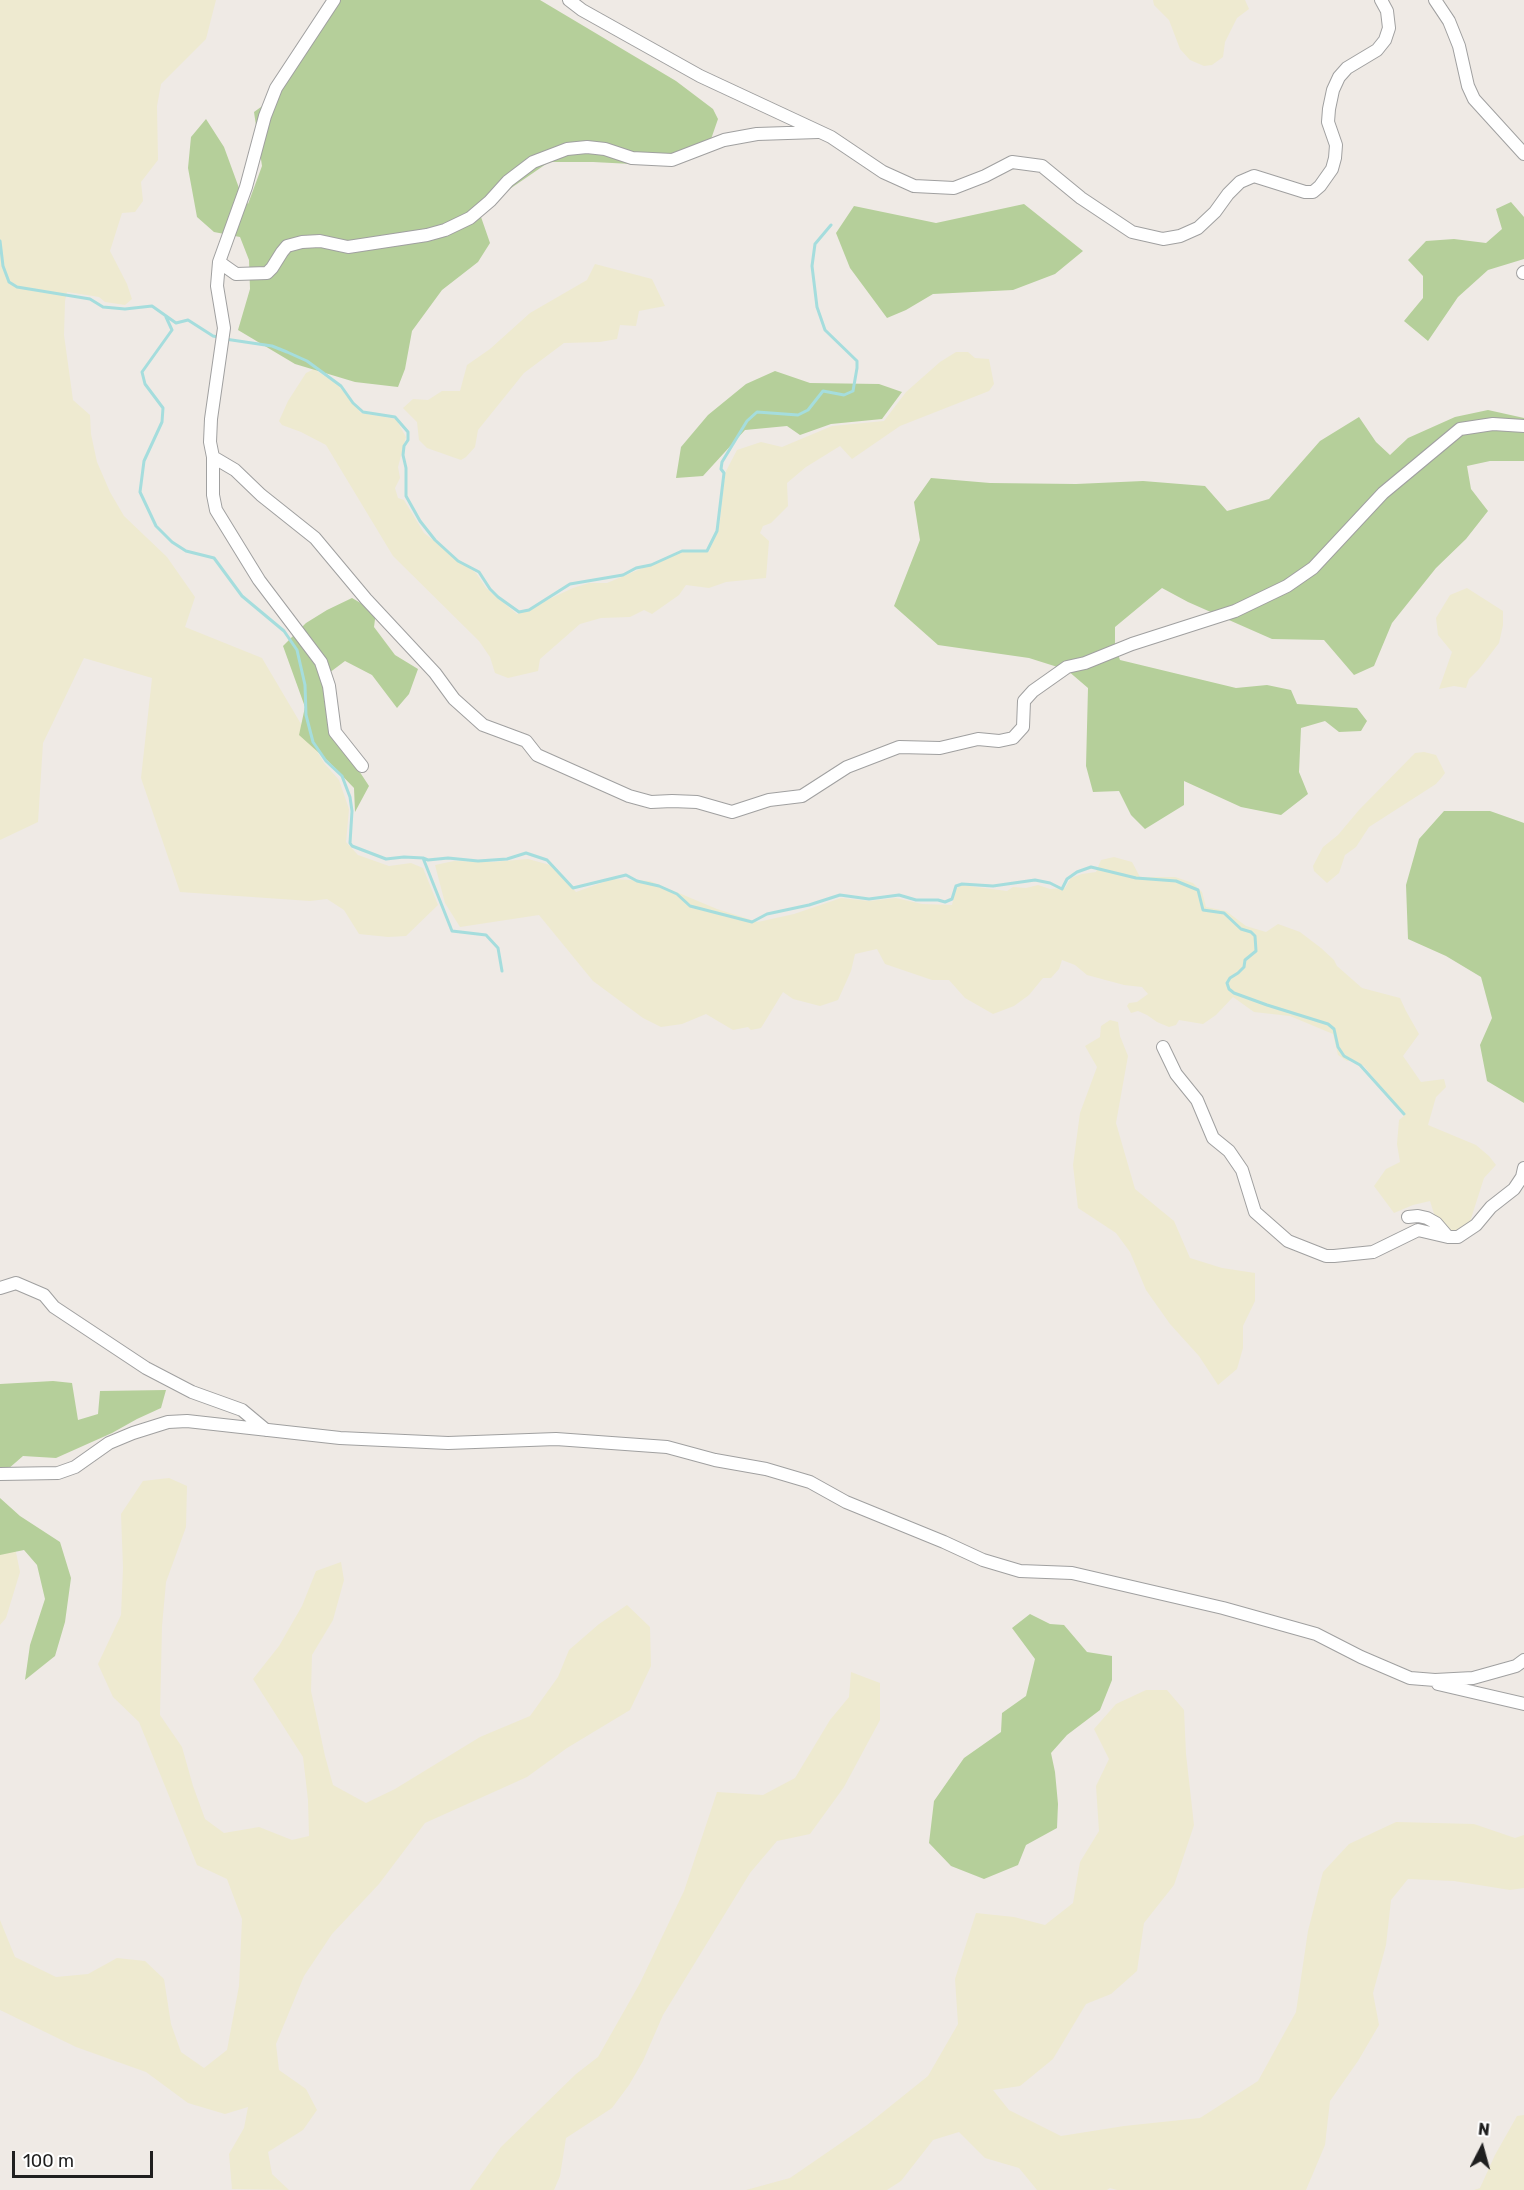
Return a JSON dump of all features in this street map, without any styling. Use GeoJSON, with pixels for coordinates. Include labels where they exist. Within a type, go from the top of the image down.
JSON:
{"type":"FeatureCollection","features":[{"type":"Feature","properties":{"kind":"street"},"geometry":{"type":"LineString","coordinates":[[334,0],[276,88],[265,116],[246,187],[219,262],[217,286],[224,328],[211,419],[210,442],[216,510],[259,580],[321,662],[329,686],[335,732],[362,766]]}},
{"type":"Feature","properties":{"kind":"street"},"geometry":{"type":"LineString","coordinates":[[570,0],[582,10],[700,76],[821,132],[883,172],[914,186],[954,189],[1012,162],[1042,166],[1081,198],[1132,232],[1163,239],[1180,236],[1198,228],[1240,182],[1254,176],[1305,192],[1313,192],[1320,186],[1332,169],[1335,158],[1336,145],[1328,122],[1329,109],[1339,77],[1347,68],[1377,50],[1389,28],[1387,11],[1380,0]]}},
{"type":"Feature","properties":{"kind":"street"},"geometry":{"type":"LineString","coordinates":[[1435,0],[1449,21],[1459,46],[1468,86],[1474,99],[1524,154]]}},
{"type":"Feature","properties":{"kind":"street"},"geometry":{"type":"LineString","coordinates":[[219,262],[236,274],[267,273],[287,246],[302,242],[320,242],[348,247],[427,235],[445,230],[470,218],[508,181],[533,162],[567,149],[587,147],[605,149],[632,158],[672,160],[724,140],[757,134],[821,132]]}},
{"type":"Feature","properties":{"kind":"street"},"geometry":{"type":"LineString","coordinates":[[213,457],[235,470],[261,495],[315,538],[366,599],[435,673],[454,699],[483,725],[526,741],[537,755],[629,796],[662,803],[697,802],[732,812],[769,800],[802,796],[847,767],[899,747],[940,748],[978,739],[999,741],[1013,738],[1023,728],[1024,701],[1033,691],[1067,667],[1085,663],[1132,644],[1234,611],[1287,586],[1313,568],[1383,493],[1460,429],[1492,424],[1524,426]]}},
{"type":"Feature","properties":{"kind":"street"},"geometry":{"type":"LineString","coordinates":[[1163,1047],[1176,1074],[1197,1100],[1213,1138],[1229,1151],[1242,1170],[1255,1212],[1288,1241],[1326,1256],[1373,1252],[1418,1230],[1458,1237],[1476,1225],[1491,1207],[1514,1189],[1522,1177],[1524,1168]]}},
{"type":"Feature","properties":{"kind":"street"},"geometry":{"type":"LineString","coordinates":[[1408,1217],[1426,1218],[1436,1223],[1449,1237]]}},
{"type":"Feature","properties":{"kind":"street"},"geometry":{"type":"LineString","coordinates":[[0,1288],[16,1283],[44,1295],[54,1307],[146,1368],[192,1392],[242,1410],[267,1430]]}},
{"type":"Feature","properties":{"kind":"street"},"geometry":{"type":"LineString","coordinates":[[0,1474],[58,1473],[75,1467],[109,1443],[133,1432],[168,1422],[187,1421],[340,1438],[448,1443],[556,1439],[667,1447],[715,1460],[766,1468],[810,1482],[846,1502],[983,1560],[1020,1571],[1049,1571],[1080,1575],[1223,1608],[1316,1634],[1410,1678],[1524,1704]]}},
{"type":"Feature","properties":{"kind":"street"},"geometry":{"type":"LineString","coordinates":[[1410,1678],[1435,1680],[1473,1678],[1516,1665],[1524,1660]]}},
{"type":"Feature","properties":{"kind":"shaded area"},"geometry":{"type":"Polygon","coordinates":[[[0,0],[216,0],[206,39],[161,84],[157,106],[158,160],[141,182],[143,201],[135,212],[122,213],[110,251],[132,299],[125,305],[105,302],[99,297],[67,292],[64,335],[73,400],[90,415],[91,434],[97,462],[124,516],[167,557],[195,597],[185,627],[262,658],[324,763],[339,780],[349,809],[346,842],[358,855],[389,866],[411,863],[423,868],[438,905],[406,936],[359,934],[344,910],[327,899],[310,901],[180,892],[141,778],[152,678],[84,658],[43,743],[38,822],[0,840],[0,0]]]}},
{"type":"Feature","properties":{"kind":"shaded area"},"geometry":{"type":"Polygon","coordinates":[[[1153,0],[1245,0],[1249,9],[1237,18],[1225,42],[1223,57],[1212,65],[1204,66],[1190,60],[1180,49],[1169,20],[1154,5],[1153,0]]]}},
{"type":"Feature","properties":{"kind":"shaded area"},"geometry":{"type":"Polygon","coordinates":[[[595,264],[652,279],[665,306],[639,311],[636,326],[620,325],[617,339],[564,343],[524,373],[478,430],[475,447],[461,460],[427,448],[419,440],[417,422],[403,408],[413,399],[428,400],[442,391],[460,391],[467,365],[490,349],[530,313],[587,280],[595,264]]]}},
{"type":"Feature","properties":{"kind":"shaded area"},"geometry":{"type":"Polygon","coordinates":[[[956,352],[968,352],[975,358],[989,359],[994,384],[989,391],[900,426],[852,459],[840,446],[806,467],[787,483],[788,506],[771,523],[763,526],[760,533],[769,541],[766,578],[726,582],[709,588],[686,585],[679,595],[652,614],[644,610],[630,617],[601,618],[580,624],[540,659],[538,671],[508,678],[495,673],[490,657],[479,641],[393,556],[326,445],[282,425],[279,421],[288,401],[306,373],[314,369],[337,384],[361,413],[396,419],[406,437],[398,467],[400,478],[395,488],[398,498],[404,500],[424,533],[476,573],[486,588],[517,614],[573,588],[589,583],[607,583],[681,552],[709,552],[720,520],[725,473],[737,450],[761,442],[782,447],[832,426],[884,421],[906,392],[940,362],[956,352]]]}},
{"type":"Feature","properties":{"kind":"shaded area"},"geometry":{"type":"Polygon","coordinates":[[[1467,588],[1503,611],[1499,643],[1469,679],[1466,688],[1454,686],[1439,689],[1452,652],[1438,635],[1436,618],[1450,595],[1467,588]]]}},
{"type":"Feature","properties":{"kind":"shaded area"},"geometry":{"type":"Polygon","coordinates":[[[1424,752],[1436,755],[1445,773],[1436,784],[1369,827],[1356,847],[1345,855],[1339,873],[1327,883],[1314,871],[1313,866],[1323,847],[1338,835],[1359,810],[1415,753],[1424,752]]]}},
{"type":"Feature","properties":{"kind":"shaded area"},"geometry":{"type":"Polygon","coordinates":[[[1114,857],[1132,862],[1140,877],[1175,877],[1193,883],[1202,892],[1206,907],[1226,911],[1246,926],[1266,932],[1278,924],[1300,932],[1321,948],[1362,988],[1400,998],[1419,1034],[1403,1056],[1421,1082],[1444,1079],[1446,1087],[1436,1097],[1428,1125],[1476,1145],[1496,1165],[1484,1178],[1468,1228],[1455,1235],[1435,1217],[1430,1201],[1394,1213],[1374,1186],[1386,1169],[1400,1162],[1397,1144],[1399,1120],[1404,1116],[1364,1066],[1352,1060],[1347,1061],[1338,1055],[1333,1034],[1290,1016],[1254,1012],[1233,997],[1216,1015],[1203,1024],[1179,1020],[1176,1025],[1169,1027],[1138,1011],[1131,1013],[1127,1006],[1129,1003],[1137,1002],[1148,994],[1142,987],[1124,985],[1087,975],[1075,965],[1062,960],[1059,969],[1051,978],[1043,978],[1029,995],[1014,1006],[993,1014],[965,998],[949,980],[932,980],[885,964],[877,949],[855,954],[851,971],[838,1000],[820,1006],[793,999],[783,992],[761,1028],[751,1030],[748,1027],[733,1030],[706,1014],[682,1024],[661,1027],[643,1018],[593,981],[539,915],[460,927],[445,903],[435,865],[454,861],[493,862],[528,859],[550,865],[576,892],[612,879],[650,881],[717,909],[758,922],[794,914],[841,898],[869,901],[896,898],[922,904],[952,905],[956,889],[961,885],[1007,891],[1013,887],[1026,888],[1038,885],[1050,889],[1065,888],[1071,878],[1096,872],[1101,860],[1114,857]]]}},
{"type":"Feature","properties":{"kind":"shaded area"},"geometry":{"type":"Polygon","coordinates":[[[1110,1020],[1118,1022],[1120,1036],[1128,1056],[1116,1123],[1135,1189],[1174,1221],[1190,1258],[1222,1268],[1255,1273],[1255,1301],[1243,1326],[1243,1348],[1237,1369],[1218,1385],[1199,1356],[1170,1324],[1146,1290],[1130,1252],[1116,1233],[1078,1208],[1073,1165],[1080,1113],[1097,1067],[1085,1046],[1100,1037],[1101,1026],[1110,1020]]]}},
{"type":"Feature","properties":{"kind":"shaded area"},"geometry":{"type":"Polygon","coordinates":[[[169,1478],[187,1486],[186,1527],[166,1582],[162,1626],[160,1715],[182,1747],[205,1819],[224,1833],[259,1827],[292,1840],[309,1836],[303,1757],[253,1679],[279,1646],[302,1606],[316,1571],[341,1562],[344,1580],[333,1620],[312,1655],[311,1691],[325,1756],[333,1785],[366,1803],[395,1789],[480,1737],[530,1716],[558,1677],[569,1650],[599,1624],[627,1605],[650,1627],[651,1666],[630,1710],[567,1748],[527,1777],[425,1823],[379,1884],[332,1934],[304,1976],[276,2044],[279,2070],[306,2089],[317,2110],[303,2130],[268,2152],[272,2174],[289,2190],[232,2189],[229,2154],[244,2128],[248,2107],[225,2114],[188,2103],[146,2072],[76,2047],[0,2010],[0,1920],[15,1957],[56,1977],[88,1974],[117,1958],[145,1961],[164,1979],[171,2024],[181,2052],[204,2068],[227,2050],[239,1986],[242,1919],[227,1879],[197,1865],[139,1722],[113,1697],[98,1664],[121,1615],[123,1568],[121,1514],[143,1481],[169,1478]]]}},
{"type":"Feature","properties":{"kind":"shaded area"},"geometry":{"type":"Polygon","coordinates":[[[0,1538],[14,1542],[20,1572],[6,1618],[0,1625],[0,1538]]]}},
{"type":"Feature","properties":{"kind":"shaded area"},"geometry":{"type":"Polygon","coordinates":[[[851,1672],[880,1683],[880,1720],[844,1787],[810,1834],[777,1841],[750,1873],[663,2015],[643,2061],[629,2085],[612,2108],[566,2138],[560,2176],[554,2190],[470,2190],[501,2147],[576,2074],[598,2057],[640,1983],[684,1891],[717,1792],[763,1795],[795,1778],[830,1720],[849,1697],[851,1672]]]}},
{"type":"Feature","properties":{"kind":"shaded area"},"geometry":{"type":"Polygon","coordinates":[[[1146,1690],[1167,1690],[1184,1710],[1186,1754],[1194,1825],[1174,1885],[1144,1923],[1137,1971],[1111,1994],[1086,2004],[1053,2059],[1020,2086],[993,2090],[1009,2110],[1061,2136],[1124,2126],[1200,2118],[1258,2081],[1296,2012],[1308,1931],[1323,1872],[1349,1844],[1396,1822],[1474,1824],[1515,1838],[1524,1835],[1524,1888],[1510,1890],[1454,1881],[1408,1879],[1391,1900],[1386,1945],[1373,1993],[1379,2025],[1358,2061],[1330,2101],[1325,2145],[1306,2190],[1117,2190],[1110,2188],[1107,2190],[1037,2190],[1019,2168],[985,2158],[959,2132],[933,2140],[901,2181],[887,2190],[746,2190],[790,2178],[867,2125],[928,2076],[958,2024],[955,1979],[976,1913],[1014,1917],[1045,1925],[1073,1903],[1080,1862],[1099,1831],[1096,1786],[1109,1759],[1094,1729],[1116,1704],[1146,1690]]]}},
{"type":"Feature","properties":{"kind":"shaded area"},"geometry":{"type":"Polygon","coordinates":[[[1524,2115],[1524,2190],[1474,2190],[1480,2188],[1517,2116],[1524,2115]]]}},
{"type":"Feature","properties":{"kind":"green space"},"geometry":{"type":"Polygon","coordinates":[[[340,0],[540,0],[676,81],[713,109],[718,119],[709,145],[670,166],[549,162],[501,195],[481,217],[490,243],[478,262],[442,290],[412,331],[405,369],[398,387],[355,382],[295,364],[238,330],[250,289],[249,260],[240,237],[214,232],[197,217],[188,168],[191,137],[206,119],[224,147],[239,188],[248,204],[262,166],[254,112],[279,94],[340,0]]]}},
{"type":"Feature","properties":{"kind":"green space"},"geometry":{"type":"Polygon","coordinates":[[[1511,202],[1524,217],[1524,259],[1488,270],[1458,297],[1428,341],[1404,321],[1423,298],[1423,276],[1408,260],[1426,241],[1454,239],[1486,243],[1502,229],[1496,209],[1511,202]]]}},
{"type":"Feature","properties":{"kind":"green space"},"geometry":{"type":"Polygon","coordinates":[[[1024,204],[1083,251],[1055,274],[1013,290],[933,294],[887,318],[850,268],[836,233],[854,206],[936,223],[1024,204]]]}},
{"type":"Feature","properties":{"kind":"green space"},"geometry":{"type":"Polygon","coordinates":[[[775,371],[810,383],[879,384],[902,392],[882,419],[831,424],[800,435],[787,426],[745,430],[703,476],[676,478],[681,447],[708,415],[746,384],[775,371]]]}},
{"type":"Feature","properties":{"kind":"green space"},"geometry":{"type":"Polygon","coordinates":[[[1488,410],[1524,418],[1524,461],[1490,461],[1467,466],[1471,489],[1488,511],[1466,539],[1436,568],[1392,623],[1374,666],[1354,675],[1324,640],[1272,639],[1162,588],[1115,627],[1115,646],[1120,660],[1236,688],[1267,685],[1291,690],[1297,704],[1357,708],[1367,721],[1361,731],[1339,732],[1325,721],[1301,728],[1299,772],[1308,794],[1281,815],[1241,807],[1184,781],[1184,805],[1145,829],[1131,815],[1119,791],[1093,792],[1086,766],[1088,688],[1067,670],[1029,658],[938,645],[894,606],[920,540],[914,502],[931,478],[990,483],[1076,484],[1143,481],[1205,486],[1227,511],[1269,499],[1320,441],[1359,417],[1376,442],[1390,455],[1408,438],[1455,417],[1488,410]]]}},
{"type":"Feature","properties":{"kind":"green space"},"geometry":{"type":"Polygon","coordinates":[[[352,598],[376,612],[374,627],[395,655],[418,669],[409,694],[397,708],[372,675],[345,661],[321,679],[344,748],[369,786],[355,812],[354,788],[299,735],[305,707],[283,646],[306,623],[352,598]]]}},
{"type":"Feature","properties":{"kind":"green space"},"geometry":{"type":"Polygon","coordinates":[[[1444,811],[1490,811],[1524,823],[1524,1103],[1487,1081],[1480,1045],[1492,1018],[1481,977],[1446,956],[1408,939],[1406,885],[1419,839],[1444,811]]]}},
{"type":"Feature","properties":{"kind":"green space"},"geometry":{"type":"Polygon","coordinates":[[[53,1381],[72,1383],[78,1420],[98,1414],[100,1391],[166,1390],[161,1408],[56,1458],[23,1456],[0,1476],[0,1384],[53,1381]]]}},
{"type":"Feature","properties":{"kind":"green space"},"geometry":{"type":"Polygon","coordinates":[[[0,1498],[20,1516],[60,1542],[71,1578],[65,1622],[55,1656],[25,1680],[30,1645],[45,1599],[37,1565],[24,1550],[0,1555],[0,1498]]]}},
{"type":"Feature","properties":{"kind":"green space"},"geometry":{"type":"Polygon","coordinates":[[[1030,1614],[1050,1624],[1064,1625],[1087,1652],[1112,1656],[1112,1680],[1100,1710],[1067,1735],[1051,1753],[1058,1804],[1057,1828],[1026,1845],[1018,1865],[984,1879],[951,1866],[929,1843],[934,1801],[964,1758],[1001,1732],[1002,1713],[1026,1696],[1035,1659],[1012,1628],[1030,1614]]]}},
{"type":"Feature","properties":{"kind":"waterway"},"geometry":{"type":"LineString","coordinates":[[225,339],[272,346],[307,361],[341,386],[353,403],[363,412],[395,417],[408,432],[403,455],[406,468],[406,496],[420,521],[435,540],[458,561],[479,572],[490,589],[519,612],[529,610],[570,584],[623,575],[682,551],[707,551],[717,531],[724,473],[721,469],[722,462],[747,421],[757,412],[798,415],[808,410],[823,391],[844,395],[853,391],[857,361],[825,330],[817,307],[812,266],[815,244],[831,225]]}},
{"type":"Feature","properties":{"kind":"waterway"},"geometry":{"type":"LineString","coordinates":[[0,241],[3,266],[9,282],[17,287],[90,299],[103,307],[125,309],[152,306],[176,323],[188,320],[218,337]]}},
{"type":"Feature","properties":{"kind":"waterway"},"geometry":{"type":"LineString","coordinates":[[166,317],[172,330],[142,372],[145,384],[163,408],[162,422],[144,461],[140,492],[156,526],[172,542],[186,551],[214,558],[242,596],[284,631],[297,650],[305,685],[306,715],[313,742],[326,761],[342,776],[350,797],[352,811],[350,843],[352,846],[386,859],[404,857],[478,861],[507,859],[526,853],[547,860],[573,888],[626,875],[677,894],[690,906],[752,922],[767,914],[809,905],[840,895],[869,899],[899,895],[916,900],[945,902],[952,899],[956,886],[962,884],[993,886],[1035,880],[1050,883],[1062,889],[1067,879],[1091,867],[1136,878],[1176,881],[1198,890],[1203,910],[1224,913],[1241,929],[1255,936],[1256,951],[1245,960],[1244,967],[1230,978],[1227,983],[1229,989],[1267,1005],[1328,1024],[1334,1029],[1338,1047],[1344,1056],[1360,1065],[1404,1114]]}},
{"type":"Feature","properties":{"kind":"waterway"},"geometry":{"type":"LineString","coordinates":[[423,858],[452,931],[486,935],[498,948],[502,971]]}}]}
